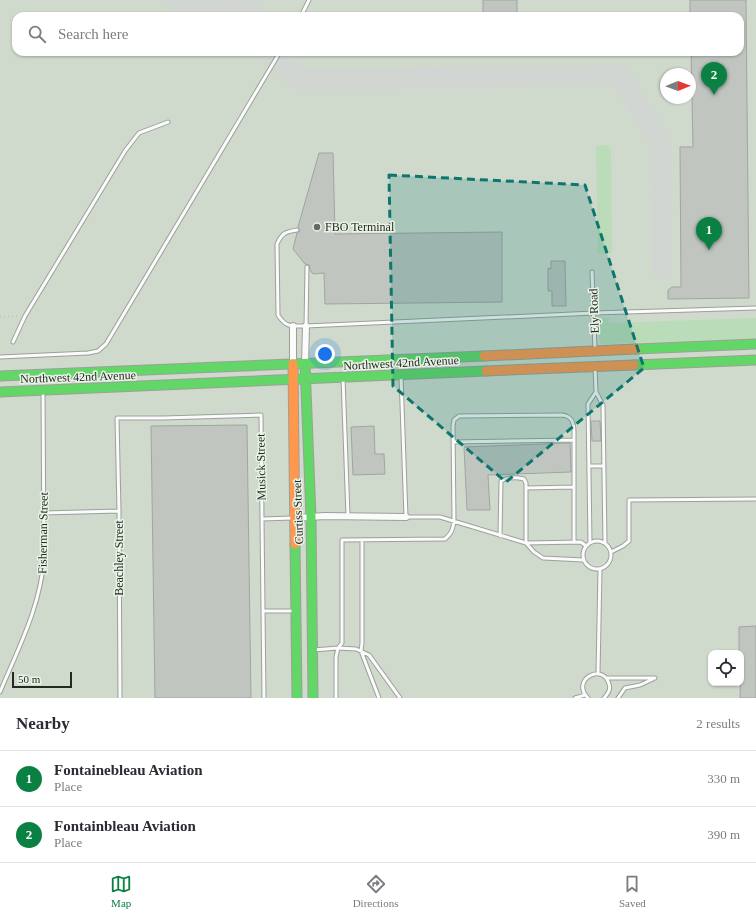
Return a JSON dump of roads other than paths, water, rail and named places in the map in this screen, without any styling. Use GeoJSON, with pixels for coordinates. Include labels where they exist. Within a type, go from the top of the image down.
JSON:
{"type":"FeatureCollection","features":[{"type":"Feature","properties":{"kind":"street","name":"Curtiss Street"},"geometry":{"type":"LineString","coordinates":[[293,326],[297,698]]}},
{"type":"Feature","properties":{"kind":"street","name":"Curtiss Street"},"geometry":{"type":"LineString","coordinates":[[306,326],[305,364],[311,517],[313,698]]}},
{"type":"Feature","properties":{"kind":"street","name":"Northwest 42nd Avenue"},"geometry":{"type":"LineString","coordinates":[[0,376],[756,344]]}},
{"type":"Feature","properties":{"kind":"street"},"geometry":{"type":"LineString","coordinates":[[595,351],[595,367]]}},
{"type":"Feature","properties":{"kind":"street","name":"Northwest 42nd Avenue"},"geometry":{"type":"LineString","coordinates":[[0,392],[756,360]]}},
{"type":"Feature","properties":{"kind":"street"},"geometry":{"type":"LineString","coordinates":[[42,374],[43,390]]}},
{"type":"Feature","properties":{"kind":"street"},"geometry":{"type":"LineString","coordinates":[[296,518],[348,516],[406,517]]}},
{"type":"Feature","properties":{"kind":"lane"},"geometry":{"type":"LineString","coordinates":[[303,12],[309,0]]}},
{"type":"Feature","properties":{"kind":"lane"},"geometry":{"type":"LineString","coordinates":[[0,357],[88,353],[98,351],[106,344],[278,56]]}},
{"type":"Feature","properties":{"kind":"lane"},"geometry":{"type":"LineString","coordinates":[[13,342],[25,316],[125,151],[139,133],[168,122]]}},
{"type":"Feature","properties":{"kind":"lane"},"geometry":{"type":"LineString","coordinates":[[297,230],[286,232],[280,237],[277,244],[278,316],[282,322],[289,326],[594,313],[756,308]]}},
{"type":"Feature","properties":{"kind":"lane"},"geometry":{"type":"LineString","coordinates":[[306,267],[306,326]]}},
{"type":"Feature","properties":{"kind":"lane","name":"Ely Road"},"geometry":{"type":"LineString","coordinates":[[592,272],[595,351]]}},
{"type":"Feature","properties":{"kind":"lane"},"geometry":{"type":"LineString","coordinates":[[595,367],[596,392],[603,405],[605,543],[611,552],[610,561],[604,568],[600,570],[588,567],[583,560],[582,555],[586,546],[597,541],[605,543]]}},
{"type":"Feature","properties":{"kind":"lane"},"geometry":{"type":"LineString","coordinates":[[401,375],[406,517],[440,517],[526,543],[581,542],[586,546]]}},
{"type":"Feature","properties":{"kind":"lane"},"geometry":{"type":"LineString","coordinates":[[343,378],[348,516]]}},
{"type":"Feature","properties":{"kind":"lane","name":"Fisherman Street"},"geometry":{"type":"LineString","coordinates":[[0,692],[40,592],[43,574],[43,390]]}},
{"type":"Feature","properties":{"kind":"lane"},"geometry":{"type":"LineString","coordinates":[[590,543],[588,404],[596,392]]}},
{"type":"Feature","properties":{"kind":"lane","name":"Musick Street"},"geometry":{"type":"LineString","coordinates":[[117,418],[261,415],[262,519]]}},
{"type":"Feature","properties":{"kind":"lane"},"geometry":{"type":"LineString","coordinates":[[336,698],[336,658],[338,648],[342,643],[342,540],[445,539],[450,534],[453,530],[454,522],[453,426],[454,420],[459,416],[567,415],[571,418],[574,424],[574,542]]}},
{"type":"Feature","properties":{"kind":"lane","name":"Beachley Street"},"geometry":{"type":"LineString","coordinates":[[117,418],[120,698]]}},
{"type":"Feature","properties":{"kind":"lane"},"geometry":{"type":"LineString","coordinates":[[453,442],[574,440]]}},
{"type":"Feature","properties":{"kind":"lane"},"geometry":{"type":"LineString","coordinates":[[589,466],[604,466]]}},
{"type":"Feature","properties":{"kind":"lane"},"geometry":{"type":"LineString","coordinates":[[500,536],[501,481],[505,478],[516,477],[524,479],[526,483],[526,543],[534,552],[543,558],[583,560]]}},
{"type":"Feature","properties":{"kind":"lane"},"geometry":{"type":"LineString","coordinates":[[526,488],[574,487]]}},
{"type":"Feature","properties":{"kind":"lane"},"geometry":{"type":"LineString","coordinates":[[611,552],[629,541],[629,500],[756,499]]}},
{"type":"Feature","properties":{"kind":"lane"},"geometry":{"type":"LineString","coordinates":[[43,513],[119,511]]}},
{"type":"Feature","properties":{"kind":"lane"},"geometry":{"type":"LineString","coordinates":[[264,698],[262,519],[296,518]]}},
{"type":"Feature","properties":{"kind":"lane"},"geometry":{"type":"LineString","coordinates":[[362,540],[361,651],[379,698]]}},
{"type":"Feature","properties":{"kind":"lane"},"geometry":{"type":"LineString","coordinates":[[598,674],[600,570]]}},
{"type":"Feature","properties":{"kind":"lane"},"geometry":{"type":"LineString","coordinates":[[263,611],[296,611]]}},
{"type":"Feature","properties":{"kind":"lane"},"geometry":{"type":"LineString","coordinates":[[312,650],[338,648],[361,651],[371,658],[400,698]]}},
{"type":"Feature","properties":{"kind":"lane"},"geometry":{"type":"LineString","coordinates":[[576,698],[587,697],[582,687],[586,678],[593,674],[598,674],[607,678],[655,678],[640,685],[625,688],[618,698]]}},
{"type":"Feature","properties":{"kind":"lane"},"geometry":{"type":"LineString","coordinates":[[604,698],[608,695],[610,686],[607,678]]}},
{"type":"Feature","properties":{"kind":"place","name":"Fontainbleau Aviation"},"geometry":{"type":"Point","coordinates":[714,95]}},
{"type":"Feature","properties":{"kind":"place","name":"FBO Terminal"},"geometry":{"type":"Point","coordinates":[317,227]}},
{"type":"Feature","properties":{"kind":"place","name":"Fontainebleau Aviation"},"geometry":{"type":"Point","coordinates":[709,250]}}]}
